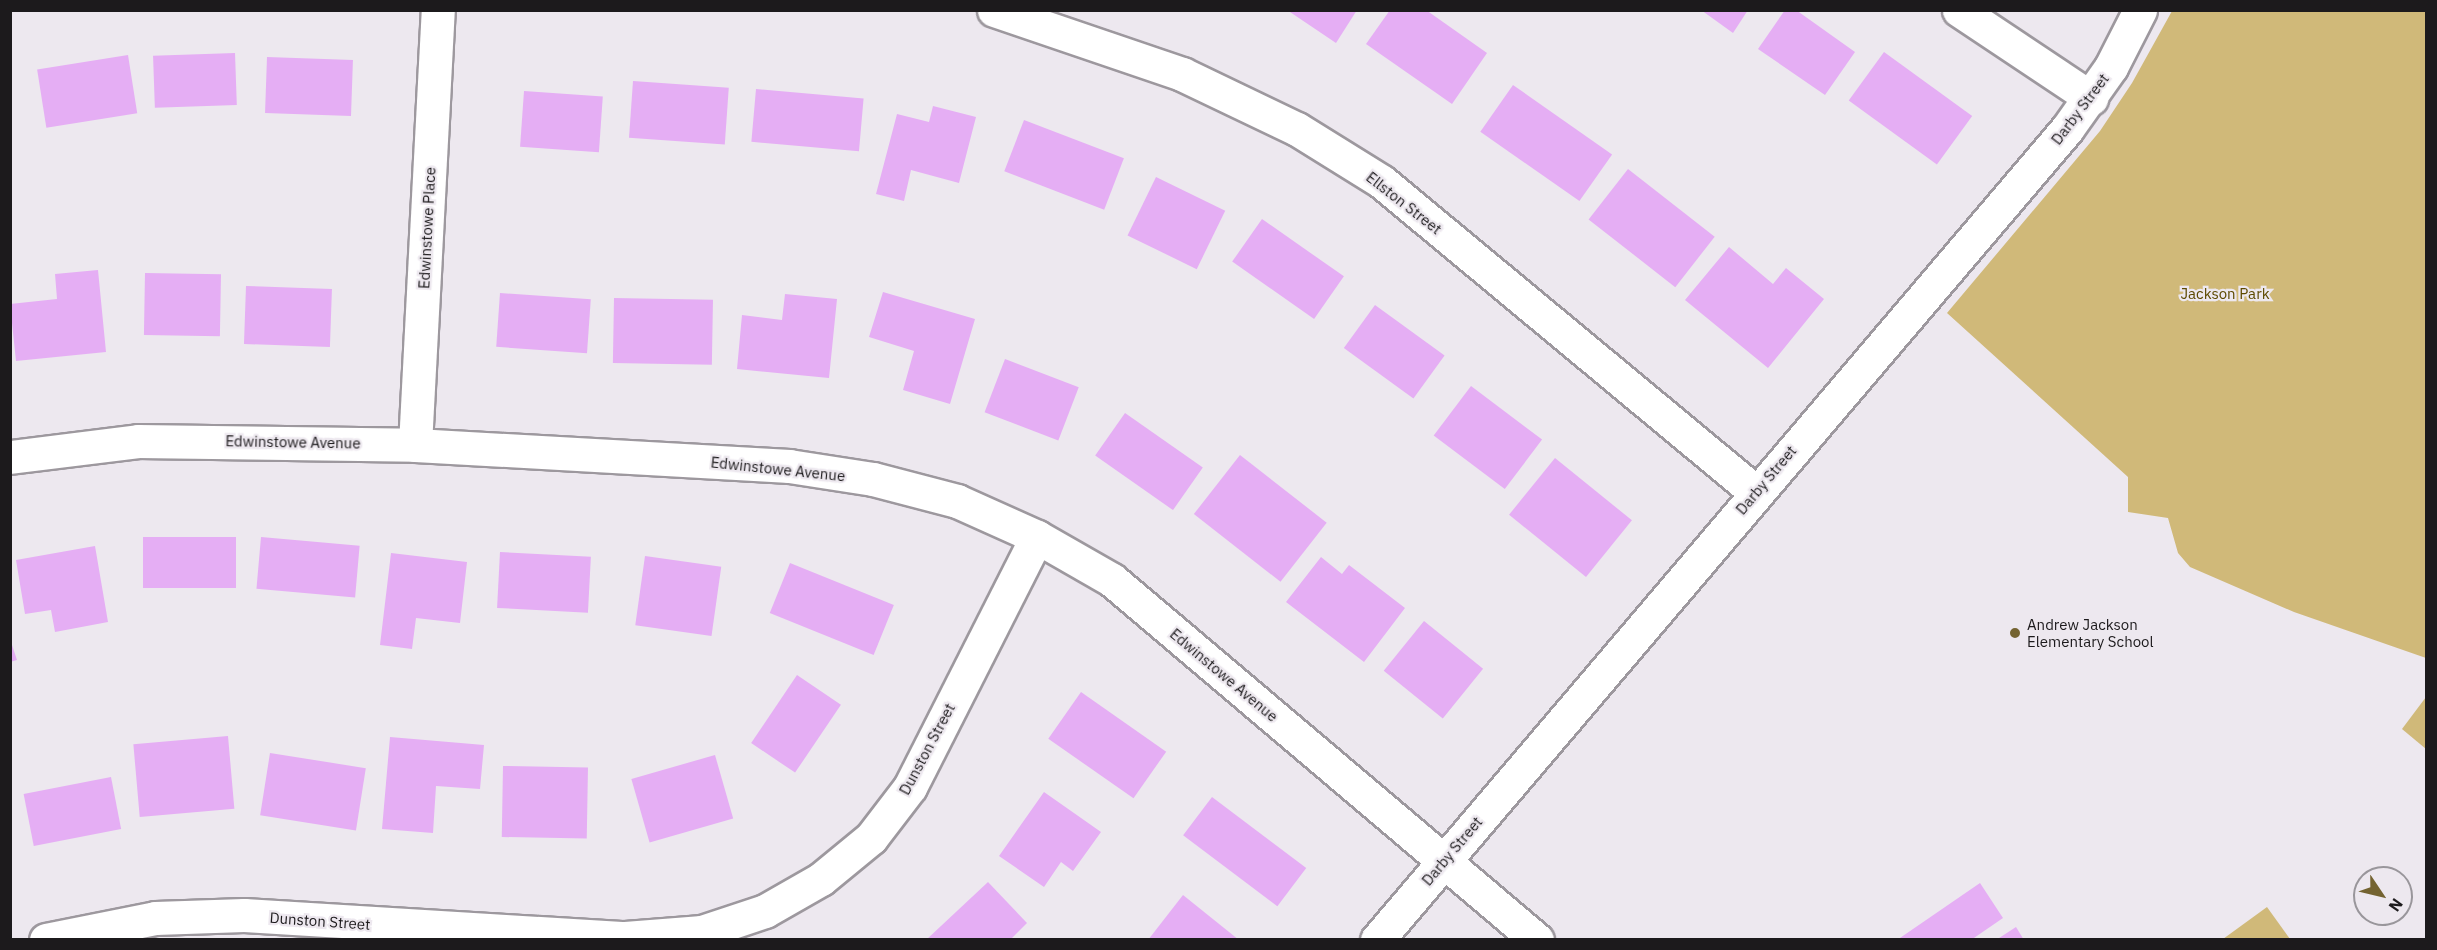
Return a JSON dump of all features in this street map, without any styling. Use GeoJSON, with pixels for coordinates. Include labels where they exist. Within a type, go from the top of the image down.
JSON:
{"type":"FeatureCollection","features":[{"type":"Feature","properties":{"kind":"street","name":"Edwinstowe Place"},"geometry":{"type":"LineString","coordinates":[[415,445],[438,10]]}},
{"type":"Feature","properties":{"kind":"street","name":"Ellston Street"},"geometry":{"type":"LineString","coordinates":[[994,10],[1182,74],[1297,129],[1382,183],[1756,492]]}},
{"type":"Feature","properties":{"kind":"street"},"geometry":{"type":"LineString","coordinates":[[1959,10],[2091,98]]}},
{"type":"Feature","properties":{"kind":"street","name":"Darby Street"},"geometry":{"type":"LineString","coordinates":[[1377,939],[2091,98],[2140,10]]}},
{"type":"Feature","properties":{"kind":"street","name":"Edwinstowe Avenue"},"geometry":{"type":"LineString","coordinates":[[10,457],[138,441],[415,445],[799,468],[873,479],[957,501],[1037,537],[1112,580],[1537,939]]}},
{"type":"Feature","properties":{"kind":"street","name":"Dunston Street"},"geometry":{"type":"LineString","coordinates":[[46,939],[155,918],[244,915],[625,938],[702,932],[765,911],[821,879],[871,838],[910,787],[1037,537]]}},
{"type":"Feature","properties":{"kind":"green space","name":"Jackson Park"},"geometry":{"type":"Polygon","coordinates":[[[2172,11],[2426,11],[2426,658],[2294,612],[2190,567],[2178,553],[2168,518],[2128,512],[2128,477],[1947,313],[2100,131],[2132,83],[2172,11]]]}},
{"type":"Feature","properties":{"kind":"green space"},"geometry":{"type":"Polygon","coordinates":[[[2426,697],[2426,749],[2402,729],[2426,697]]]}},
{"type":"Feature","properties":{"kind":"green space"},"geometry":{"type":"Polygon","coordinates":[[[2267,907],[2290,939],[2223,939],[2267,907]]]}},
{"type":"Feature","properties":{"kind":"building"},"geometry":{"type":"Polygon","coordinates":[[[1287,10],[1357,10],[1336,43],[1287,10]]]}},
{"type":"Feature","properties":{"kind":"building"},"geometry":{"type":"Polygon","coordinates":[[[1390,10],[1426,10],[1487,53],[1452,104],[1366,44],[1390,10]]]}},
{"type":"Feature","properties":{"kind":"building"},"geometry":{"type":"Polygon","coordinates":[[[1701,10],[1748,10],[1733,33],[1701,10]]]}},
{"type":"Feature","properties":{"kind":"building"},"geometry":{"type":"Polygon","coordinates":[[[1785,10],[1796,10],[1855,52],[1825,95],[1758,49],[1785,10]]]}},
{"type":"Feature","properties":{"kind":"building"},"geometry":{"type":"Polygon","coordinates":[[[1884,52],[1972,116],[1937,165],[1849,101],[1884,52]]]}},
{"type":"Feature","properties":{"kind":"building"},"geometry":{"type":"Polygon","coordinates":[[[235,53],[237,105],[155,108],[153,56],[235,53]]]}},
{"type":"Feature","properties":{"kind":"building"},"geometry":{"type":"Polygon","coordinates":[[[128,55],[137,113],[46,128],[37,69],[128,55]]]}},
{"type":"Feature","properties":{"kind":"building"},"geometry":{"type":"Polygon","coordinates":[[[267,57],[353,60],[351,116],[265,113],[267,57]]]}},
{"type":"Feature","properties":{"kind":"building"},"geometry":{"type":"Polygon","coordinates":[[[633,81],[729,88],[725,145],[629,138],[633,81]]]}},
{"type":"Feature","properties":{"kind":"building"},"geometry":{"type":"Polygon","coordinates":[[[1513,85],[1612,154],[1579,201],[1480,132],[1513,85]]]}},
{"type":"Feature","properties":{"kind":"building"},"geometry":{"type":"Polygon","coordinates":[[[756,89],[864,98],[859,151],[751,142],[756,89]]]}},
{"type":"Feature","properties":{"kind":"building"},"geometry":{"type":"Polygon","coordinates":[[[524,91],[603,97],[599,152],[520,147],[524,91]]]}},
{"type":"Feature","properties":{"kind":"building"},"geometry":{"type":"Polygon","coordinates":[[[933,106],[976,117],[959,183],[911,170],[904,201],[876,194],[897,114],[929,122],[933,106]]]}},
{"type":"Feature","properties":{"kind":"building"},"geometry":{"type":"Polygon","coordinates":[[[1024,120],[1124,158],[1104,210],[1004,171],[1024,120]]]}},
{"type":"Feature","properties":{"kind":"building"},"geometry":{"type":"Polygon","coordinates":[[[1628,169],[1715,237],[1675,287],[1589,219],[1628,169]]]}},
{"type":"Feature","properties":{"kind":"building"},"geometry":{"type":"Polygon","coordinates":[[[1156,177],[1225,211],[1197,269],[1128,235],[1156,177]]]}},
{"type":"Feature","properties":{"kind":"building"},"geometry":{"type":"Polygon","coordinates":[[[1262,219],[1344,276],[1314,319],[1232,262],[1262,219]]]}},
{"type":"Feature","properties":{"kind":"building"},"geometry":{"type":"Polygon","coordinates":[[[1729,247],[1773,284],[1786,268],[1824,299],[1768,368],[1685,300],[1729,247]]]}},
{"type":"Feature","properties":{"kind":"building"},"geometry":{"type":"Polygon","coordinates":[[[98,270],[106,352],[16,361],[10,304],[57,299],[55,274],[98,270]]]}},
{"type":"Feature","properties":{"kind":"building"},"geometry":{"type":"Polygon","coordinates":[[[145,273],[221,274],[220,336],[144,335],[145,273]]]}},
{"type":"Feature","properties":{"kind":"building"},"geometry":{"type":"Polygon","coordinates":[[[246,286],[332,289],[330,347],[244,344],[246,286]]]}},
{"type":"Feature","properties":{"kind":"building"},"geometry":{"type":"Polygon","coordinates":[[[883,292],[975,319],[950,404],[903,390],[914,351],[869,337],[883,292]]]}},
{"type":"Feature","properties":{"kind":"building"},"geometry":{"type":"Polygon","coordinates":[[[500,293],[591,299],[587,353],[496,347],[500,293]]]}},
{"type":"Feature","properties":{"kind":"building"},"geometry":{"type":"Polygon","coordinates":[[[785,294],[837,299],[829,378],[737,369],[742,315],[782,320],[785,294]]]}},
{"type":"Feature","properties":{"kind":"building"},"geometry":{"type":"Polygon","coordinates":[[[614,298],[713,300],[712,365],[613,363],[614,298]]]}},
{"type":"Feature","properties":{"kind":"building"},"geometry":{"type":"Polygon","coordinates":[[[1375,305],[1445,356],[1413,398],[1344,348],[1375,305]]]}},
{"type":"Feature","properties":{"kind":"building"},"geometry":{"type":"Polygon","coordinates":[[[1005,359],[1079,387],[1058,441],[985,412],[1005,359]]]}},
{"type":"Feature","properties":{"kind":"building"},"geometry":{"type":"Polygon","coordinates":[[[1471,386],[1542,440],[1505,489],[1434,436],[1471,386]]]}},
{"type":"Feature","properties":{"kind":"building"},"geometry":{"type":"Polygon","coordinates":[[[1125,413],[1203,467],[1173,510],[1095,456],[1125,413]]]}},
{"type":"Feature","properties":{"kind":"building"},"geometry":{"type":"Polygon","coordinates":[[[1240,455],[1327,523],[1281,582],[1194,514],[1240,455]]]}},
{"type":"Feature","properties":{"kind":"building"},"geometry":{"type":"Polygon","coordinates":[[[1555,458],[1632,520],[1586,577],[1509,515],[1555,458]]]}},
{"type":"Feature","properties":{"kind":"building"},"geometry":{"type":"Polygon","coordinates":[[[143,537],[236,537],[236,588],[143,588],[143,537]]]}},
{"type":"Feature","properties":{"kind":"building"},"geometry":{"type":"Polygon","coordinates":[[[261,537],[360,546],[355,597],[256,589],[261,537]]]}},
{"type":"Feature","properties":{"kind":"building"},"geometry":{"type":"Polygon","coordinates":[[[95,546],[108,622],[55,632],[51,610],[25,614],[16,560],[95,546]]]}},
{"type":"Feature","properties":{"kind":"building"},"geometry":{"type":"Polygon","coordinates":[[[500,552],[591,557],[588,613],[497,608],[500,552]]]}},
{"type":"Feature","properties":{"kind":"building"},"geometry":{"type":"Polygon","coordinates":[[[391,553],[467,562],[460,623],[416,618],[412,649],[380,645],[391,553]]]}},
{"type":"Feature","properties":{"kind":"building"},"geometry":{"type":"Polygon","coordinates":[[[645,556],[721,567],[712,636],[635,625],[645,556]]]}},
{"type":"Feature","properties":{"kind":"building"},"geometry":{"type":"Polygon","coordinates":[[[1321,557],[1342,574],[1349,565],[1405,608],[1364,662],[1286,602],[1321,557]]]}},
{"type":"Feature","properties":{"kind":"building"},"geometry":{"type":"Polygon","coordinates":[[[790,563],[894,605],[874,655],[770,613],[790,563]]]}},
{"type":"Feature","properties":{"kind":"building"},"geometry":{"type":"Polygon","coordinates":[[[1424,621],[1483,669],[1443,719],[1384,671],[1424,621]]]}},
{"type":"Feature","properties":{"kind":"building"},"geometry":{"type":"Polygon","coordinates":[[[10,643],[17,660],[10,662],[10,643]]]}},
{"type":"Feature","properties":{"kind":"building"},"geometry":{"type":"Polygon","coordinates":[[[797,675],[841,705],[795,773],[751,743],[797,675]]]}},
{"type":"Feature","properties":{"kind":"building"},"geometry":{"type":"Polygon","coordinates":[[[1081,692],[1166,752],[1133,798],[1048,739],[1081,692]]]}},
{"type":"Feature","properties":{"kind":"building"},"geometry":{"type":"Polygon","coordinates":[[[228,736],[234,809],[140,817],[133,744],[228,736]]]}},
{"type":"Feature","properties":{"kind":"building"},"geometry":{"type":"Polygon","coordinates":[[[390,737],[484,745],[480,789],[436,786],[433,833],[382,829],[390,737]]]}},
{"type":"Feature","properties":{"kind":"building"},"geometry":{"type":"Polygon","coordinates":[[[270,753],[366,768],[356,830],[260,815],[270,753]]]}},
{"type":"Feature","properties":{"kind":"building"},"geometry":{"type":"Polygon","coordinates":[[[715,755],[733,818],[650,842],[631,779],[715,755]]]}},
{"type":"Feature","properties":{"kind":"building"},"geometry":{"type":"Polygon","coordinates":[[[503,766],[588,767],[587,838],[502,837],[503,766]]]}},
{"type":"Feature","properties":{"kind":"building"},"geometry":{"type":"Polygon","coordinates":[[[111,777],[121,829],[34,846],[24,794],[111,777]]]}},
{"type":"Feature","properties":{"kind":"building"},"geometry":{"type":"Polygon","coordinates":[[[1044,792],[1101,832],[1073,871],[1061,862],[1044,887],[999,856],[1044,792]]]}},
{"type":"Feature","properties":{"kind":"building"},"geometry":{"type":"Polygon","coordinates":[[[1212,797],[1306,868],[1277,906],[1183,835],[1212,797]]]}},
{"type":"Feature","properties":{"kind":"building"},"geometry":{"type":"Polygon","coordinates":[[[988,882],[1027,923],[1010,940],[926,940],[988,882]]]}},
{"type":"Feature","properties":{"kind":"building"},"geometry":{"type":"Polygon","coordinates":[[[1980,883],[2003,918],[1971,940],[1897,940],[1980,883]]]}},
{"type":"Feature","properties":{"kind":"building"},"geometry":{"type":"Polygon","coordinates":[[[1183,895],[1239,940],[1148,940],[1183,895]]]}},
{"type":"Feature","properties":{"kind":"building"},"geometry":{"type":"Polygon","coordinates":[[[2016,927],[2024,940],[1996,940],[2016,927]]]}},
{"type":"Feature","properties":{"kind":"place","name":"Andrew Jackson Elementary School"},"geometry":{"type":"Point","coordinates":[2015,633]}}]}
